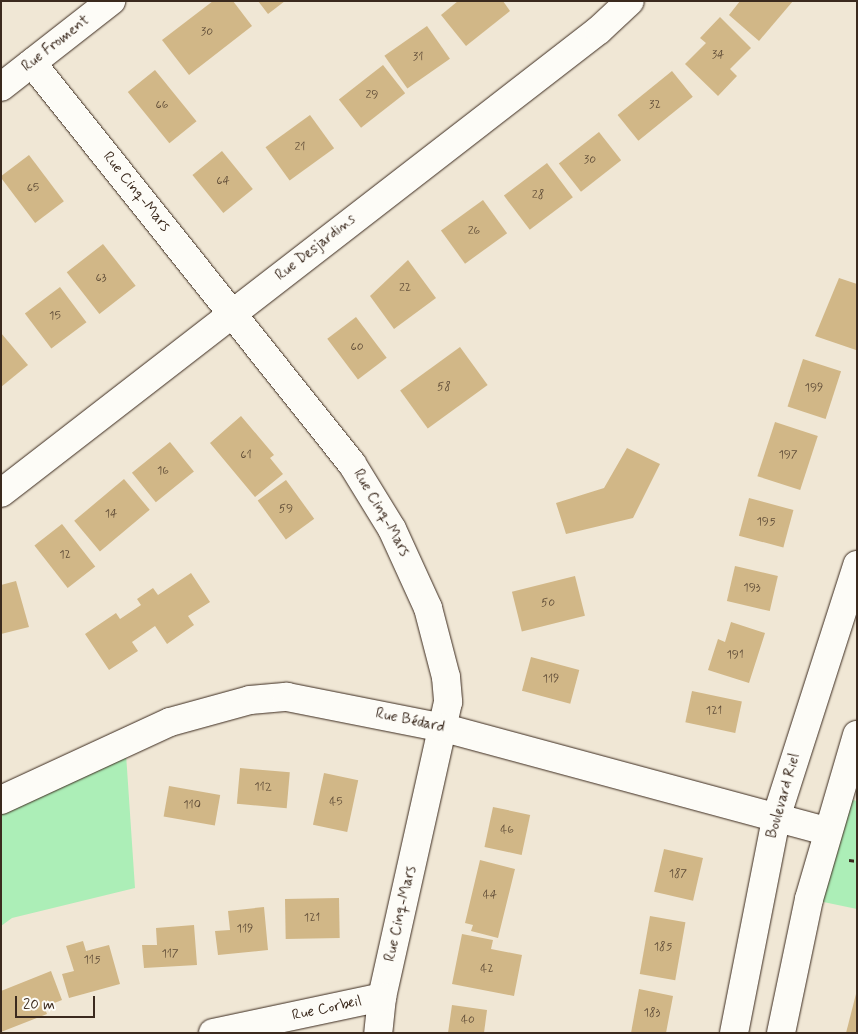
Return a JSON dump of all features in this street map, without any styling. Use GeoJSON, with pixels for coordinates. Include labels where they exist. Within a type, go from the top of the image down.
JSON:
{"type":"FeatureCollection","features":[{"type":"Feature","properties":{"kind":"street","name":"Rue Froment"},"geometry":{"type":"LineString","coordinates":[[1,87],[111,1]]}},
{"type":"Feature","properties":{"kind":"street","name":"Rue Desjardins"},"geometry":{"type":"LineString","coordinates":[[1,493],[591,36],[630,1]]}},
{"type":"Feature","properties":{"kind":"street","name":"Rue Cinq-Mars"},"geometry":{"type":"LineString","coordinates":[[32,63],[234,312],[352,464],[411,566],[446,677],[444,728],[382,997],[378,1033]]}},
{"type":"Feature","properties":{"kind":"street","name":"Boulevard Riel"},"geometry":{"type":"LineString","coordinates":[[734,1033],[776,818],[850,609],[857,566]]}},
{"type":"Feature","properties":{"kind":"street","name":"Rue Bédard"},"geometry":{"type":"LineString","coordinates":[[1,800],[125,739],[250,700],[287,697],[321,702],[444,728],[827,831]]}},
{"type":"Feature","properties":{"kind":"street"},"geometry":{"type":"LineString","coordinates":[[781,1033],[827,831],[857,735]]}},
{"type":"Feature","properties":{"kind":"street","name":"Rue Corbeil"},"geometry":{"type":"LineString","coordinates":[[213,1033],[382,997]]}},
{"type":"Feature","properties":{"kind":"green space"},"geometry":{"type":"Polygon","coordinates":[[[125,739],[135,888],[12,918],[1,926],[1,783],[9,795],[125,739]]]}},
{"type":"Feature","properties":{"kind":"green space"},"geometry":{"type":"Polygon","coordinates":[[[837,796],[857,801],[857,909],[809,899],[837,796]]]}},
{"type":"Feature","properties":{"kind":"building"},"geometry":{"type":"Polygon","coordinates":[[[213,1],[233,1],[252,26],[189,75],[162,40],[213,1]]]}},
{"type":"Feature","properties":{"kind":"building"},"geometry":{"type":"Polygon","coordinates":[[[258,1],[285,1],[268,14],[258,1]]]}},
{"type":"Feature","properties":{"kind":"building"},"geometry":{"type":"Polygon","coordinates":[[[458,1],[503,1],[510,11],[466,46],[441,15],[458,1]]]}},
{"type":"Feature","properties":{"kind":"building"},"geometry":{"type":"Polygon","coordinates":[[[740,1],[793,1],[759,41],[729,15],[740,1]]]}},
{"type":"Feature","properties":{"kind":"building"},"geometry":{"type":"Polygon","coordinates":[[[720,17],[751,48],[730,69],[737,76],[718,96],[685,64],[706,43],[700,38],[720,17]]]}},
{"type":"Feature","properties":{"kind":"building"},"geometry":{"type":"Polygon","coordinates":[[[427,26],[450,59],[407,89],[384,56],[427,26]]]}},
{"type":"Feature","properties":{"kind":"building"},"geometry":{"type":"Polygon","coordinates":[[[383,65],[405,93],[361,128],[339,99],[383,65]]]}},
{"type":"Feature","properties":{"kind":"building"},"geometry":{"type":"Polygon","coordinates":[[[155,70],[197,121],[169,143],[128,92],[155,70]]]}},
{"type":"Feature","properties":{"kind":"building"},"geometry":{"type":"Polygon","coordinates":[[[672,71],[693,97],[638,141],[618,115],[672,71]]]}},
{"type":"Feature","properties":{"kind":"building"},"geometry":{"type":"Polygon","coordinates":[[[310,115],[334,148],[290,180],[266,147],[310,115]]]}},
{"type":"Feature","properties":{"kind":"building"},"geometry":{"type":"Polygon","coordinates":[[[599,132],[621,160],[581,192],[559,163],[599,132]]]}},
{"type":"Feature","properties":{"kind":"building"},"geometry":{"type":"Polygon","coordinates":[[[222,151],[253,189],[223,213],[192,175],[222,151]]]}},
{"type":"Feature","properties":{"kind":"building"},"geometry":{"type":"Polygon","coordinates":[[[29,155],[64,201],[35,223],[1,178],[29,155]]]}},
{"type":"Feature","properties":{"kind":"building"},"geometry":{"type":"Polygon","coordinates":[[[547,163],[573,197],[530,230],[504,195],[547,163]]]}},
{"type":"Feature","properties":{"kind":"building"},"geometry":{"type":"Polygon","coordinates":[[[483,200],[507,233],[465,264],[441,231],[483,200]]]}},
{"type":"Feature","properties":{"kind":"building"},"geometry":{"type":"Polygon","coordinates":[[[103,244],[136,286],[99,314],[67,272],[103,244]]]}},
{"type":"Feature","properties":{"kind":"building"},"geometry":{"type":"Polygon","coordinates":[[[408,260],[436,298],[394,329],[370,296],[408,260]]]}},
{"type":"Feature","properties":{"kind":"building"},"geometry":{"type":"Polygon","coordinates":[[[839,278],[857,284],[856,350],[815,336],[839,278]]]}},
{"type":"Feature","properties":{"kind":"building"},"geometry":{"type":"Polygon","coordinates":[[[60,287],[86,322],[51,349],[25,313],[60,287]]]}},
{"type":"Feature","properties":{"kind":"building"},"geometry":{"type":"Polygon","coordinates":[[[356,317],[387,358],[358,379],[327,339],[356,317]]]}},
{"type":"Feature","properties":{"kind":"building"},"geometry":{"type":"Polygon","coordinates":[[[1,333],[28,365],[1,387],[1,333]]]}},
{"type":"Feature","properties":{"kind":"building"},"geometry":{"type":"Polygon","coordinates":[[[460,347],[488,385],[428,429],[400,390],[460,347]]]}},
{"type":"Feature","properties":{"kind":"building"},"geometry":{"type":"Polygon","coordinates":[[[803,359],[841,371],[826,419],[788,407],[803,359]]]}},
{"type":"Feature","properties":{"kind":"building"},"geometry":{"type":"Polygon","coordinates":[[[241,416],[274,455],[270,458],[283,474],[255,497],[210,443],[241,416]]]}},
{"type":"Feature","properties":{"kind":"building"},"geometry":{"type":"Polygon","coordinates":[[[775,422],[818,436],[800,490],[757,476],[775,422]]]}},
{"type":"Feature","properties":{"kind":"building"},"geometry":{"type":"Polygon","coordinates":[[[170,442],[194,472],[156,502],[132,473],[170,442]]]}},
{"type":"Feature","properties":{"kind":"building"},"geometry":{"type":"Polygon","coordinates":[[[627,448],[660,464],[633,518],[566,534],[556,503],[604,488],[627,448]]]}},
{"type":"Feature","properties":{"kind":"building"},"geometry":{"type":"Polygon","coordinates":[[[124,479],[150,510],[100,551],[74,521],[124,479]]]}},
{"type":"Feature","properties":{"kind":"building"},"geometry":{"type":"Polygon","coordinates":[[[286,480],[314,519],[286,539],[258,501],[286,480]]]}},
{"type":"Feature","properties":{"kind":"building"},"geometry":{"type":"Polygon","coordinates":[[[749,498],[793,510],[783,548],[739,536],[749,498]]]}},
{"type":"Feature","properties":{"kind":"building"},"geometry":{"type":"Polygon","coordinates":[[[62,524],[95,567],[68,588],[34,546],[62,524]]]}},
{"type":"Feature","properties":{"kind":"building"},"geometry":{"type":"Polygon","coordinates":[[[735,566],[778,576],[770,611],[727,601],[735,566]]]}},
{"type":"Feature","properties":{"kind":"building"},"geometry":{"type":"Polygon","coordinates":[[[191,573],[210,602],[188,616],[194,625],[167,644],[155,626],[132,642],[138,651],[109,670],[85,634],[116,613],[120,619],[141,605],[137,599],[153,588],[158,595],[191,573]]]}},
{"type":"Feature","properties":{"kind":"building"},"geometry":{"type":"Polygon","coordinates":[[[575,576],[585,616],[522,632],[512,592],[575,576]]]}},
{"type":"Feature","properties":{"kind":"building"},"geometry":{"type":"Polygon","coordinates":[[[16,581],[29,627],[1,634],[1,585],[16,581]]]}},
{"type":"Feature","properties":{"kind":"building"},"geometry":{"type":"Polygon","coordinates":[[[731,622],[765,633],[749,683],[708,670],[718,639],[725,642],[731,622]]]}},
{"type":"Feature","properties":{"kind":"building"},"geometry":{"type":"Polygon","coordinates":[[[531,657],[579,670],[570,704],[522,691],[531,657]]]}},
{"type":"Feature","properties":{"kind":"building"},"geometry":{"type":"Polygon","coordinates":[[[692,691],[742,702],[735,733],[685,722],[692,691]]]}},
{"type":"Feature","properties":{"kind":"building"},"geometry":{"type":"Polygon","coordinates":[[[240,768],[290,772],[287,808],[237,804],[240,768]]]}},
{"type":"Feature","properties":{"kind":"building"},"geometry":{"type":"Polygon","coordinates":[[[324,773],[358,780],[347,832],[313,825],[324,773]]]}},
{"type":"Feature","properties":{"kind":"building"},"geometry":{"type":"Polygon","coordinates":[[[169,786],[220,795],[215,826],[164,817],[169,786]]]}},
{"type":"Feature","properties":{"kind":"building"},"geometry":{"type":"Polygon","coordinates":[[[493,807],[530,815],[522,855],[484,847],[493,807]]]}},
{"type":"Feature","properties":{"kind":"building"},"geometry":{"type":"Polygon","coordinates":[[[664,849],[703,858],[693,901],[654,892],[664,849]]]}},
{"type":"Feature","properties":{"kind":"building"},"geometry":{"type":"Polygon","coordinates":[[[480,860],[515,869],[498,938],[471,931],[473,925],[465,923],[480,860]]]}},
{"type":"Feature","properties":{"kind":"building"},"geometry":{"type":"Polygon","coordinates":[[[339,898],[340,938],[286,939],[285,899],[339,898]]]}},
{"type":"Feature","properties":{"kind":"building"},"geometry":{"type":"Polygon","coordinates":[[[264,907],[268,950],[218,955],[215,931],[230,930],[228,911],[264,907]]]}},
{"type":"Feature","properties":{"kind":"building"},"geometry":{"type":"Polygon","coordinates":[[[650,916],[685,922],[675,980],[640,974],[650,916]]]}},
{"type":"Feature","properties":{"kind":"building"},"geometry":{"type":"Polygon","coordinates":[[[194,925],[197,965],[144,968],[142,945],[157,945],[156,928],[194,925]]]}},
{"type":"Feature","properties":{"kind":"building"},"geometry":{"type":"Polygon","coordinates":[[[462,934],[493,940],[491,949],[522,955],[514,996],[452,984],[462,934]]]}},
{"type":"Feature","properties":{"kind":"building"},"geometry":{"type":"Polygon","coordinates":[[[83,941],[86,951],[109,945],[120,984],[69,998],[62,974],[74,971],[66,946],[83,941]]]}},
{"type":"Feature","properties":{"kind":"building"},"geometry":{"type":"Polygon","coordinates":[[[51,971],[62,1000],[44,1007],[47,1014],[1,1032],[1,991],[51,971]]]}},
{"type":"Feature","properties":{"kind":"building"},"geometry":{"type":"Polygon","coordinates":[[[639,989],[673,996],[666,1033],[631,1033],[639,989]]]}},
{"type":"Feature","properties":{"kind":"building"},"geometry":{"type":"Polygon","coordinates":[[[856,994],[857,1033],[846,1033],[856,994]]]}},
{"type":"Feature","properties":{"kind":"building"},"geometry":{"type":"Polygon","coordinates":[[[452,1005],[487,1010],[484,1033],[448,1033],[452,1005]]]}}]}
